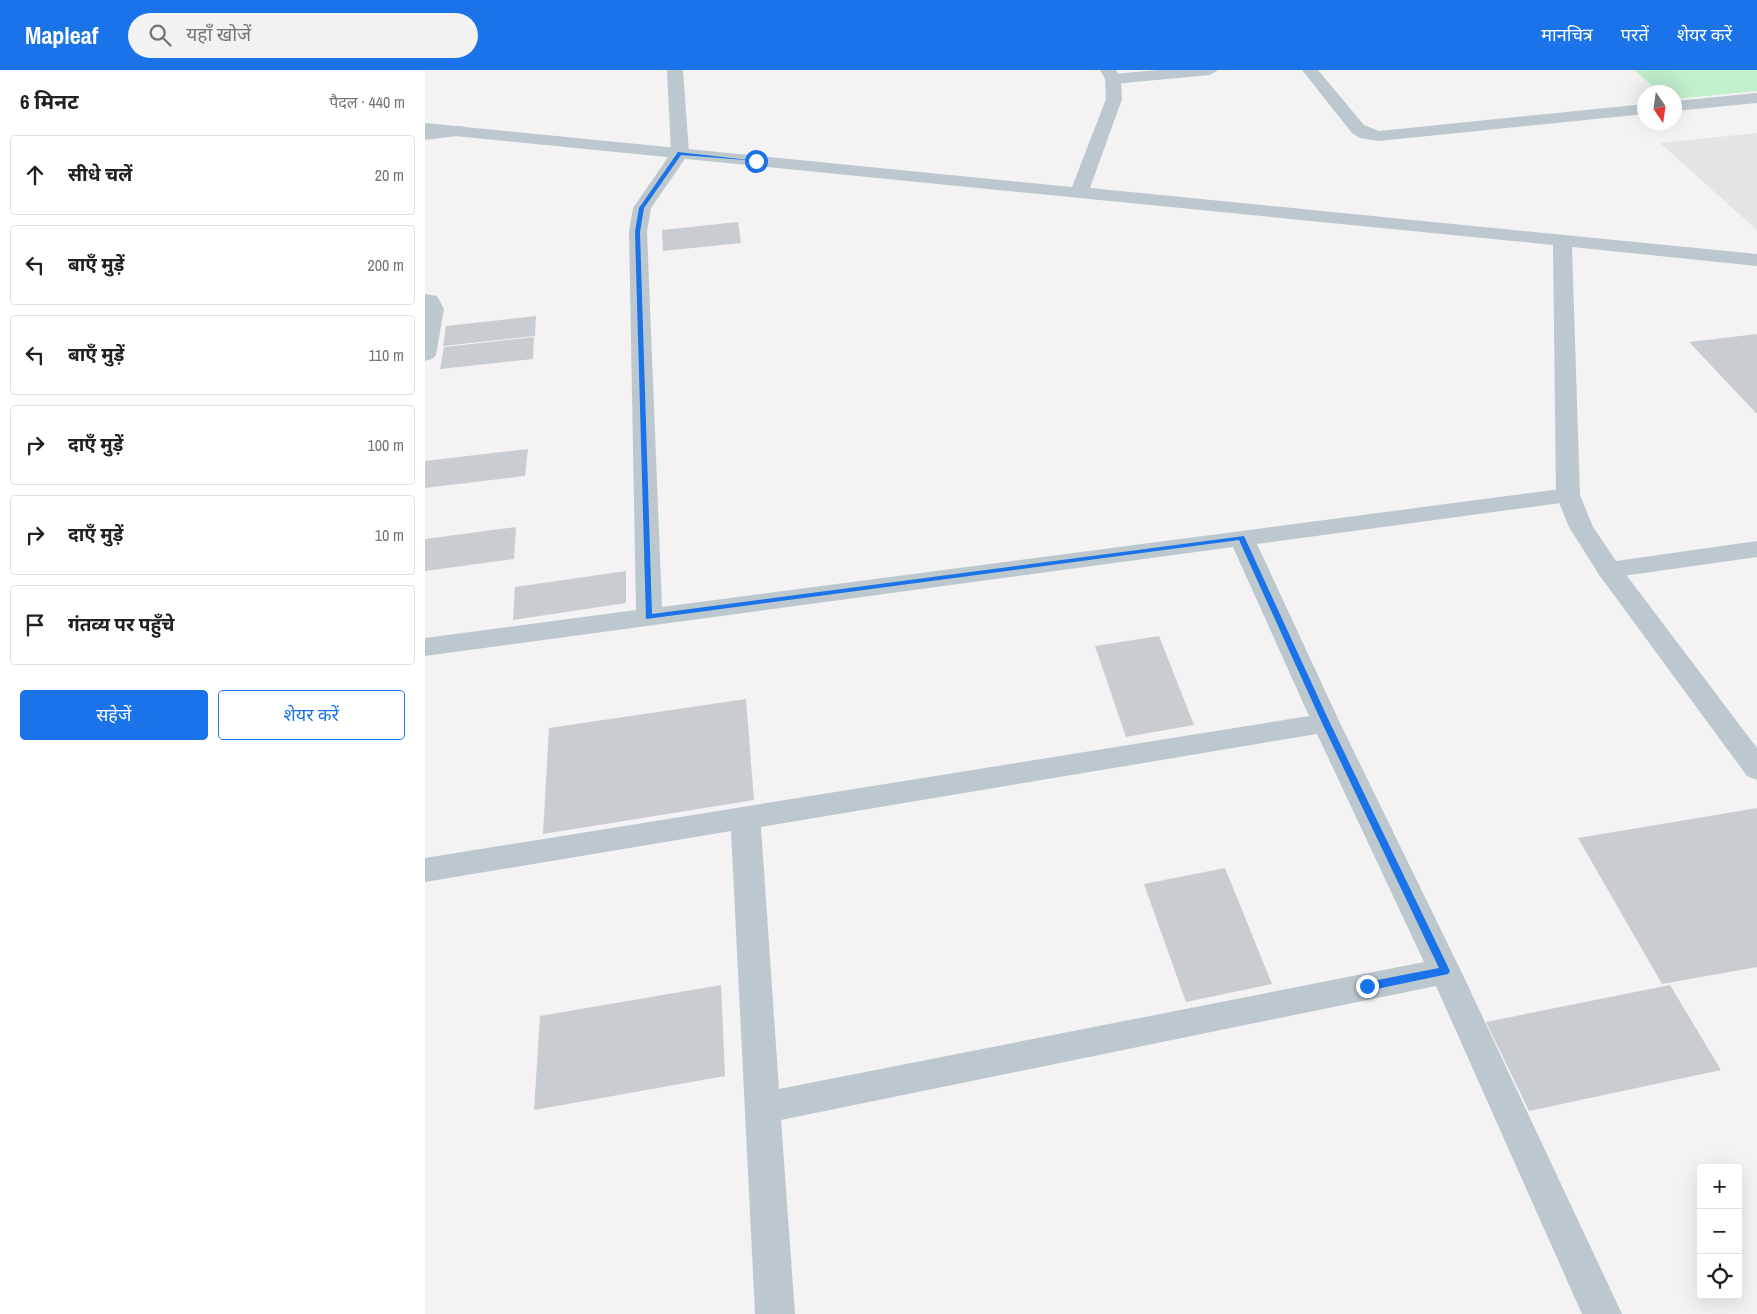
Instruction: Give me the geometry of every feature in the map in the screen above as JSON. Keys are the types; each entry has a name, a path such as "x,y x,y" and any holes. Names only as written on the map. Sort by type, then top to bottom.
{"street":[{"path":"649,618 637,232 642,208 680,153 675,70"},
{"path":"1079,193 1114,99 1110,75 1209,70"},
{"path":"1310,70 1358,128 1366,134 1379,136 1637,110"},
{"path":"1682,105 1757,98"},
{"path":"425,128 1757,260"},
{"path":"425,135 459,131"},
{"path":"1562,241 1569,496 1581,527 1609,570 1757,769"},
{"path":"425,300 430,300 434,309 425,355"},
{"path":"425,647 1241,537 1569,496"},
{"path":"1241,537 1326,723 1445,971 1602,1314"},
{"path":"1609,570 1757,549"},
{"path":"425,870 1326,723"},
{"path":"745,818 775,1314"},
{"path":"762,1108 1445,971"}],"shaded area":[{"path":"1757,133 1757,230 1660,143"}],"green space":[{"path":"1634,70 1757,70 1757,91 1682,98 1682,85 1652,85"}],"building":[{"path":"738,222 741,243 663,251 662,230"},
{"path":"536,316 535,336 443,346 446,326"},
{"path":"1757,334 1757,414 1689,342"},
{"path":"534,337 533,359 440,369 444,347"},
{"path":"528,449 525,476 425,488 425,461"},
{"path":"516,527 514,559 425,571 425,539"},
{"path":"626,571 626,603 513,620 515,587"},
{"path":"1159,636 1194,725 1126,737 1095,646"},
{"path":"746,699 754,800 543,834 549,728"},
{"path":"1757,808 1757,967 1662,984 1578,838"},
{"path":"1225,868 1272,984 1186,1002 1144,884"},
{"path":"721,985 725,1076 534,1110 540,1016"},
{"path":"1670,985 1721,1070 1529,1111 1486,1022"}],"route":[{"path":"756,161 680,153 642,208 637,232 649,618 1241,537 1326,723 1445,971 1367,986"}]}
